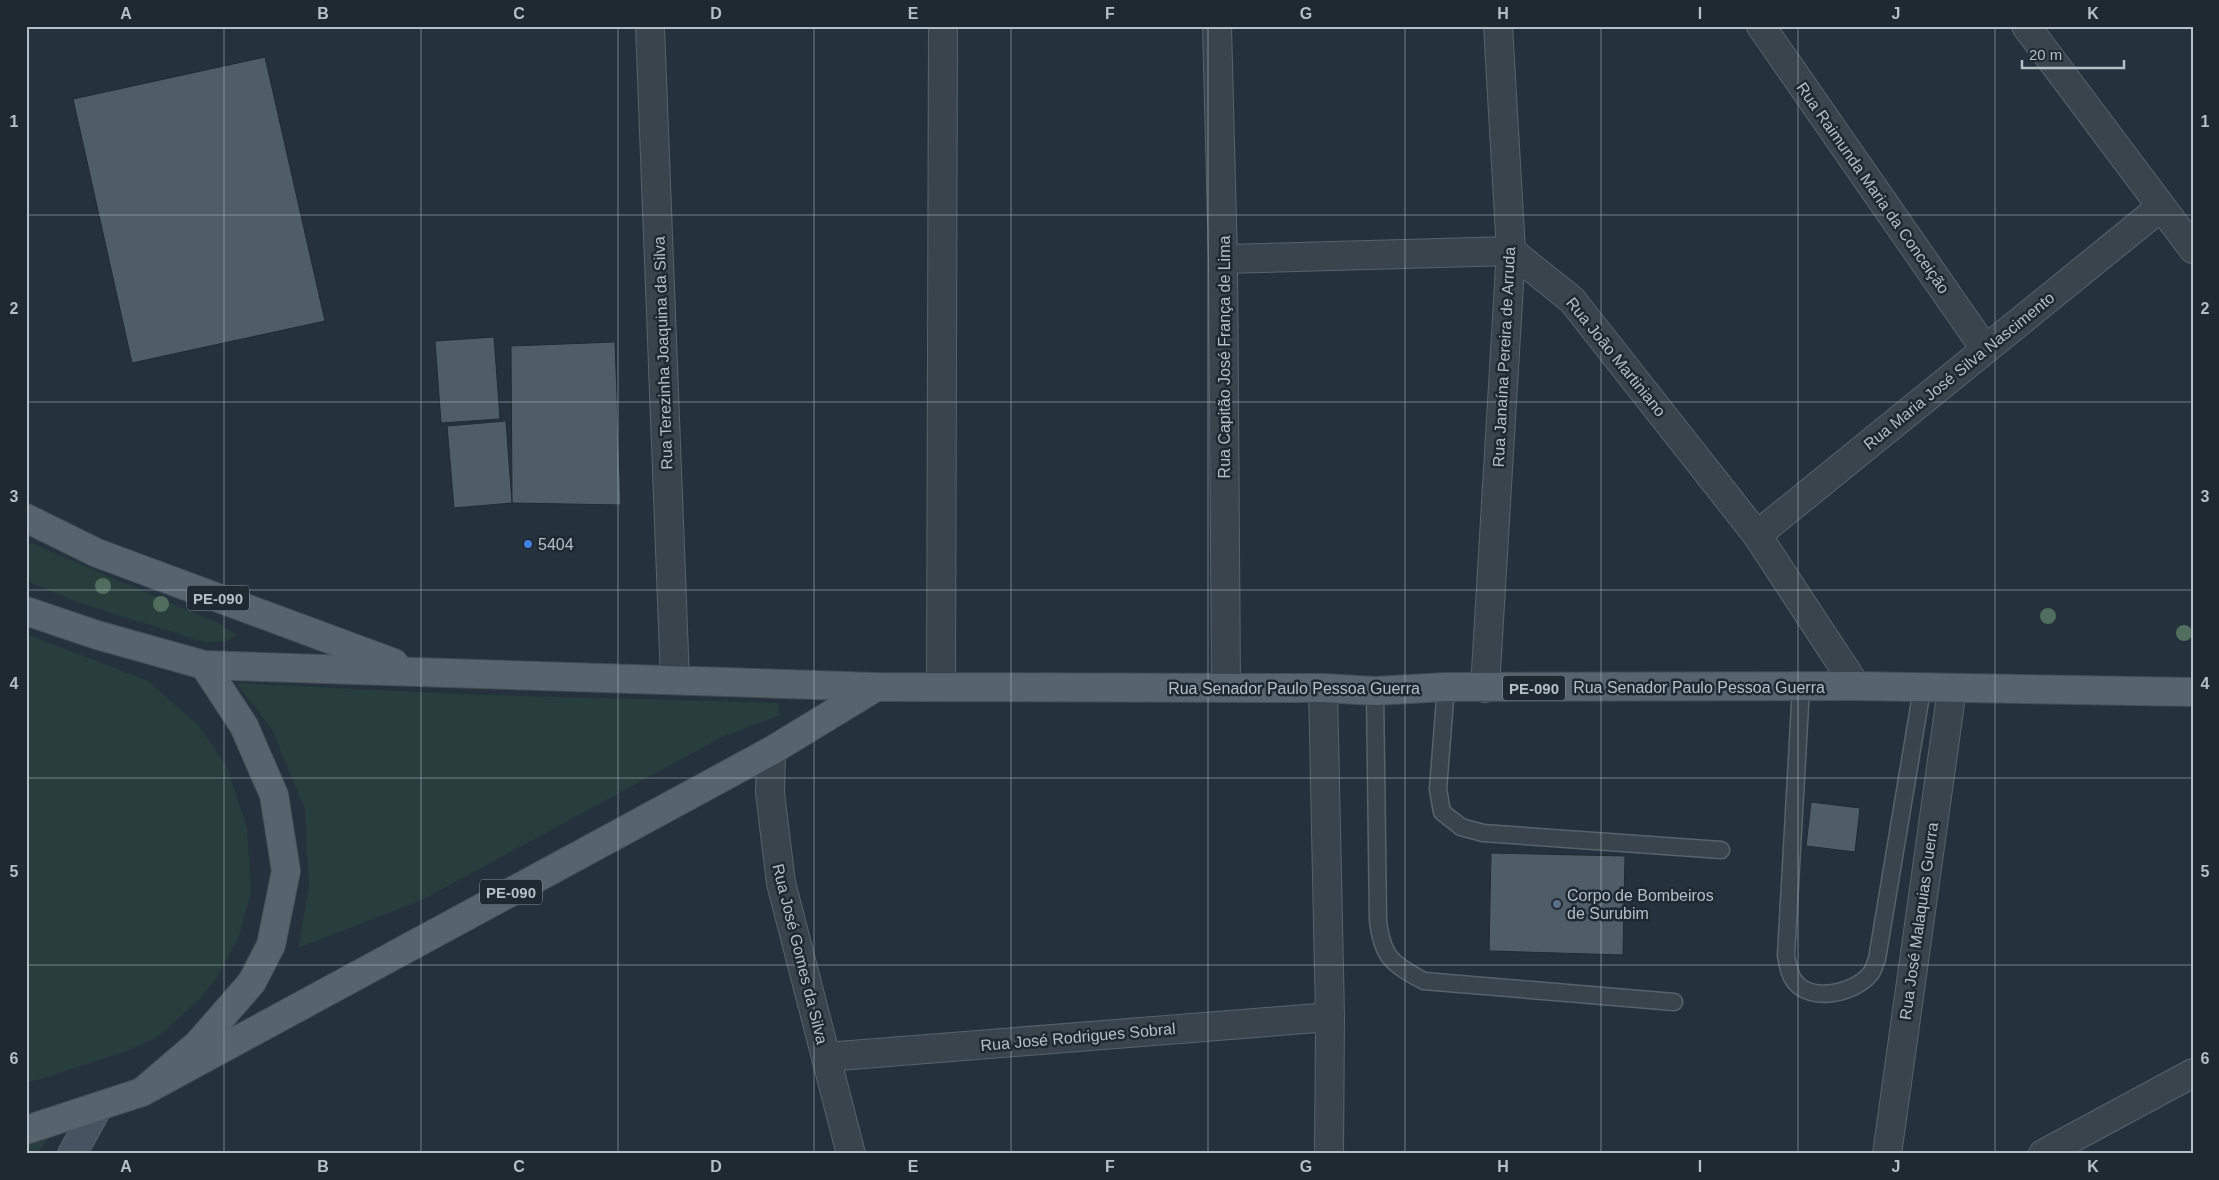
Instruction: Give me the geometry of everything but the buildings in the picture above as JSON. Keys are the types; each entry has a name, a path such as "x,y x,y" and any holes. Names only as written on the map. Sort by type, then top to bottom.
{"main road":[{"name":"PE-090","path":"26,518 97,553 414,670"},
{"name":"PE-090","path":"26,611 204,665 414,670 876,687"},
{"name":"PE-090","path":"142,1092 198,1044 252,982 271,945 286,870 274,795 244,726 204,665"},
{"name":"Rua Senador Paulo Pessoa Guerra","path":"876,687 1323,688 1374,691 1446,687 1856,686 1922,689 2193,692"},
{"name":"PE-090","path":"26,1130 142,1092 771,751 876,687"},
{"path":"72,1154 98,1107"}],"street":[{"name":"Rua Terezinha Joaquina da Silva","path":"650,26 675,680"},
{"path":"941,687 943,26"},
{"name":"Rua Capitão José França de Lima","path":"1218,26 1223,259 1226,688"},
{"name":"Rua Janaína Pereira de Arruda","path":"1484,688 1511,251 1498,26"},
{"name":"Rua Raimunda Maria da Conceição","path":"1760,26 1985,349"},
{"path":"2026,26 2193,249"},
{"name":"Rua Maria José Silva Nascimento","path":"1757,535 2161,207"},
{"path":"1223,259 1511,251"},
{"name":"Rua João Martiniano","path":"1511,251 1572,300 1757,535 1856,686"},
{"path":"1323,688 1330,1017 1329,1154"},
{"name":"Rua José Malaquias Guerra","path":"1887,1154 1952,689"},
{"name":"Rua José Gomes da Silva","path":"771,751 770,793 781,883 851,1154"},
{"name":"Rua José Rodrigues Sobral","path":"826,1057 1330,1017"},
{"path":"2043,1154 2193,1073"}],"lane":[{"path":"1446,687 1438,789 1442,812 1461,828 1483,833 1721,850"},
{"path":"1801,687 1786,956 1789,971 1795,982 1805,990 1833,993 1847,990 1860,982 1871,973 1877,959 1922,689"},
{"path":"1374,691 1378,920 1380,943 1397,966 1424,981 1674,1002"}],"green space":[{"path":"26,541 218,623 237,635 228,641 204,642 77,602 26,581"},
{"path":"26,634 148,681 199,726 227,767 247,828 251,892 239,936 217,977 200,999 157,1037 127,1051 41,1079 26,1082"},
{"path":"236,683 458,694 778,703 780,715 722,737 422,900 298,948 309,888 305,810 272,729"},
{"path":"48,1139 37,1154 26,1154 26,1144"}],"place":[{"name":"5404","path":"528,544"},
{"name":"Corpo de Bombeiros de Surubim","path":"1557,904"}]}
